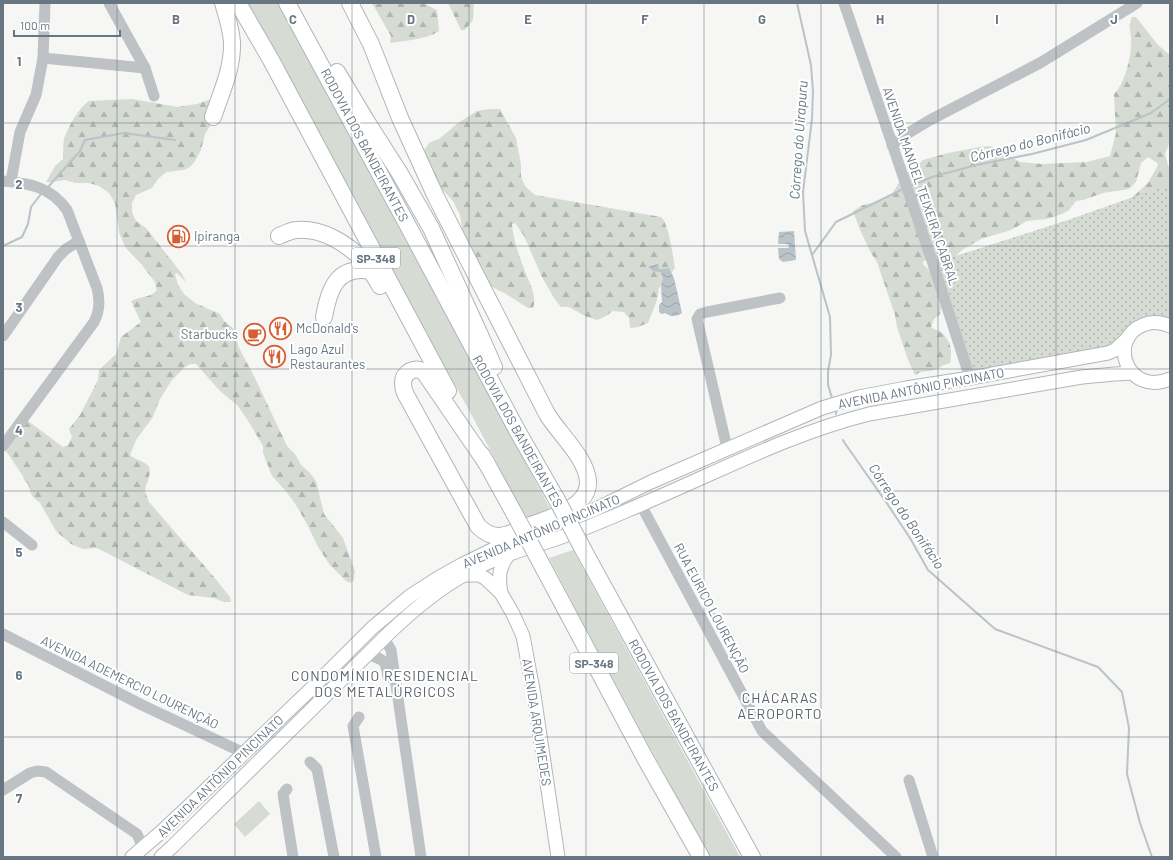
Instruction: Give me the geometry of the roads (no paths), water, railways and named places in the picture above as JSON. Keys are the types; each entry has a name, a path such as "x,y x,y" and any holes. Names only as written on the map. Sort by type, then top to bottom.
{"highway":[{"path":"213,117 228,72 231,58 232,43 230,28 222,3"},
{"name":"SP-348","path":"238,3 271,60 368,244 544,567 645,758 701,857"},
{"name":"RODOVIA DOS BANDEIRANTES","path":"288,3 518,432 557,500 584,552 752,857"},
{"path":"292,3 399,172 431,228 480,335 506,396 518,432"},
{"path":"350,3 371,44 400,118 436,197 547,414 582,463 588,481 587,489 579,502 561,513 504,535 488,534 478,526 406,395 403,383 408,372 416,369 420,369 424,372 487,464"},
{"path":"279,236 296,230 308,230 322,233 338,240 352,250 364,261 404,324 424,345"},
{"path":"324,317 329,294 335,283 343,274 362,269 371,271"}],"main road":[{"name":"AVENIDA ANTÔNIO PINCINATO","path":"132,857 144,852 160,833 314,687 372,628 410,596 463,564 506,543 594,510 651,482 822,408 859,397 1108,353 1121,345 1133,331 1144,324 1157,322 1168,325"},
{"path":"1128,338 1124,356 1127,366 1133,374"},
{"name":"AVENIDA ANTÔNIO PINCINATO","path":"160,857 172,847 367,654 420,605 444,587 464,575 509,554 555,539 641,505 746,457 822,427 845,420 870,414 1082,378 1114,374 1133,374 1139,379 1155,383 1170,391"},
{"path":"970,378 975,388 987,394"},
{"path":"1155,383 1170,379"},
{"path":"766,449 776,440 809,426 812,423 812,420 808,414"},
{"path":"728,448 733,454 746,457"},
{"name":"AVENIDA ARQUIMEDES","path":"501,593 499,582 500,569 503,561 509,554"},
{"name":"AVENIDA ARQUIMEDES","path":"464,575 479,575 485,578 501,593 523,636 534,695 558,857"},
{"path":"358,641 373,637 384,638"},
{"path":"191,828 186,820 186,815 192,803"}],"street":[{"path":"3,446 96,317 99,308 99,294 66,210 56,198 46,190 35,186 7,181 20,132 36,95 43,58 45,3"},
{"path":"109,3 145,68 154,96"},
{"name":"AVENIDA MANOEL TEIXEIRA CABRAL","path":"844,3 932,261 970,378"},
{"path":"892,146 910,132 930,120 1040,63 1137,3"},
{"path":"43,58 145,68"},
{"path":"3,336 58,257 66,249 79,241"},
{"path":"728,448 697,319 700,314 707,312 780,298"},
{"name":"RUA EURICO LOURENÇÃO","path":"641,505 762,731 896,857"},
{"path":"3,522 32,545"},
{"name":"AVENIDA ADEMERCIO LOURENÇÃO","path":"3,634 142,705 244,753"},
{"path":"384,638 391,650 421,857"},
{"path":"367,654 382,660 386,664 416,857"},
{"path":"359,717 353,726 376,857"},
{"path":"310,762 317,769 334,857"},
{"path":"3,790 30,773 37,771 46,772 138,834 144,852"},
{"path":"909,780 933,857"},
{"path":"287,789 283,794 293,857"}],"water":[{"path":"794,231 796,260 783,262 779,259 778,248 789,248 788,244 778,244 779,232"},
{"path":"658,264 659,269 669,268 674,278 682,313 678,315 671,316 659,312 659,305 662,302 661,286 663,279 661,272 653,271 648,267"}],"waterway":[{"name":"Córrego do Uirapuru","path":"797,3 811,65 813,91 812,119 803,192 805,231 830,317 831,355 828,371 828,385 832,398"},
{"name":"Córrego do Bonifácio","path":"913,185 932,177 976,165 1032,154 1086,140 1151,113 1170,99"},
{"path":"49,186 80,151 85,140 124,133 175,140"},
{"path":"812,255 836,222 901,190"},
{"path":"3,246 22,237 28,224 31,207 41,194"},
{"name":"Córrego do Bonifácio","path":"843,440 910,538 928,570 995,629 1098,667 1122,692 1129,728 1127,774 1140,823 1152,857"}],"place":[{"name":"Ipiranga","path":"178,236"},
{"name":"McDonald's","path":"280,328"},
{"name":"Starbucks","path":"254,334"},
{"name":"Lago Azul Restaurantes","path":"275,356"}],"district":[{"name":"CONDOMÍNIO RESIDENCIAL DOS METALÚRGICOS","path":"385,684"},
{"name":"CHÁCARAS AEROPORTO","path":"780,706"}]}
